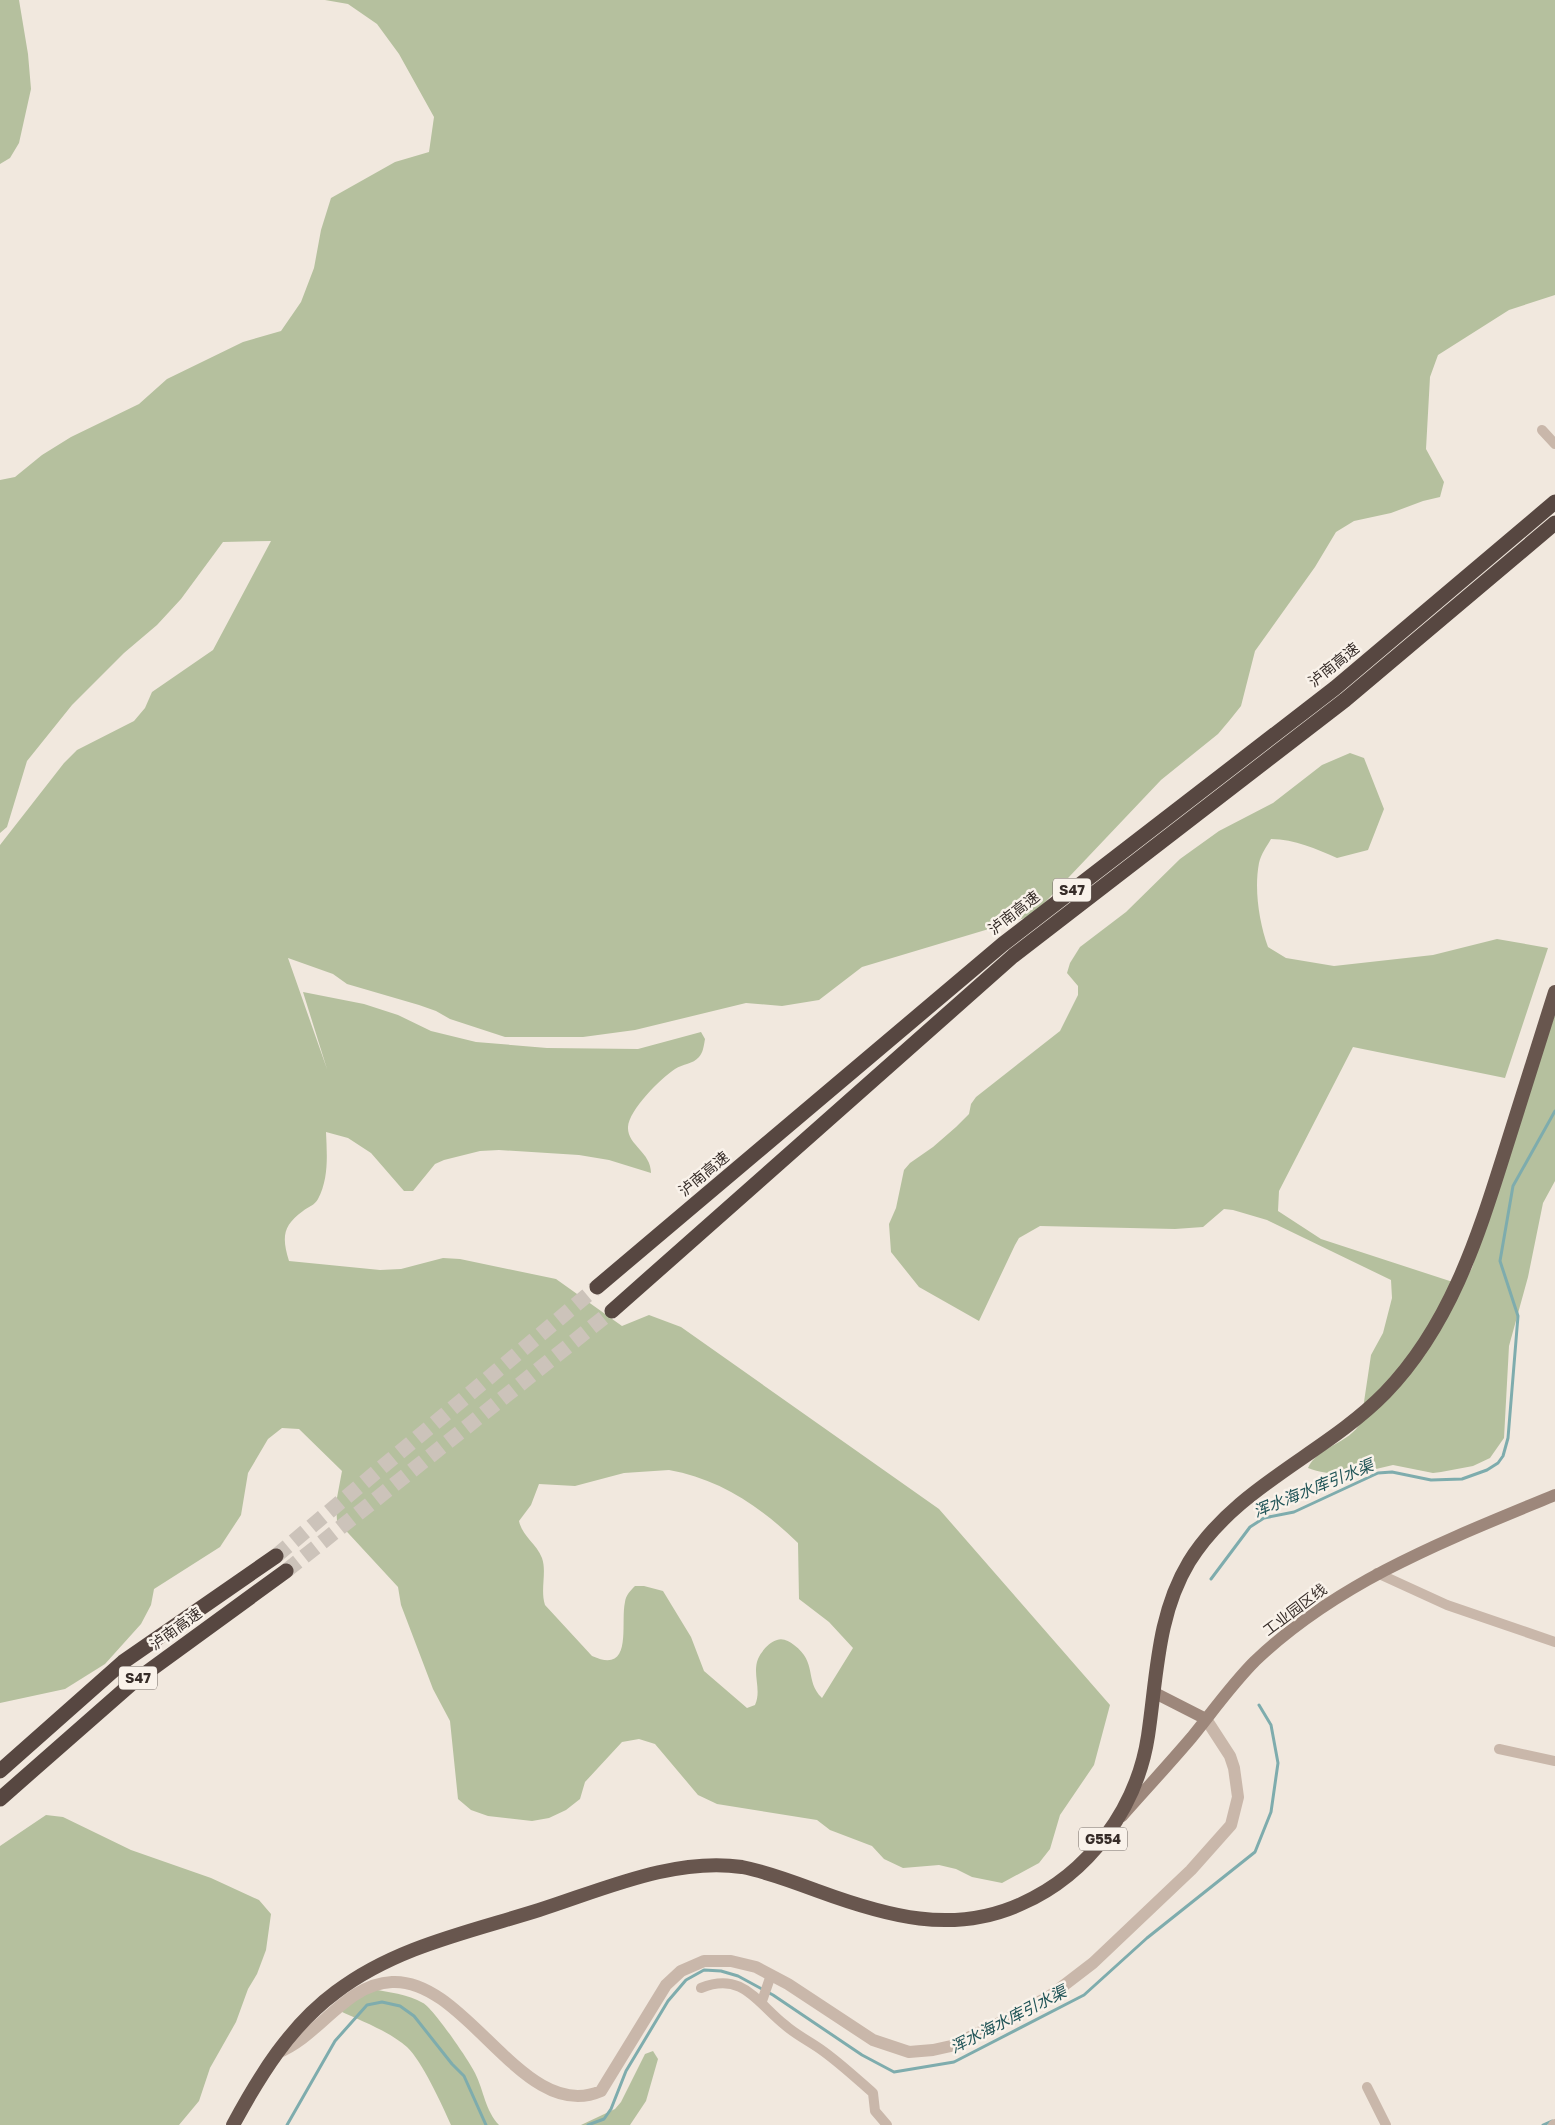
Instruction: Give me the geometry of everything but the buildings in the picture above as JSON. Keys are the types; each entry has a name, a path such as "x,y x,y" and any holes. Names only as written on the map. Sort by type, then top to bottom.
{"highway":[{"name":"泸南高速","path":"597,1287 1002,944 1335,688 1555,502"},
{"name":"S47","path":"612,1311 1012,956 1345,700 1555,524"},
{"name":"G554","path":"233,2125 277,2053 302,2021 320,2004 350,1981 386,1962 450,1937 644,1877 705,1866 742,1867 782,1878 885,1914 920,1920 956,1921 996,1914 1036,1897 1071,1873 1112,1828 1124,1809 1140,1773 1148,1740 1159,1645 1168,1608 1182,1574 1200,1547 1242,1503 1350,1424 1383,1394 1414,1358 1443,1313 1479,1233 1555,992"},
{"name":"泸南高速","path":"0,1771 123,1662 276,1556"},
{"name":"泸南高速","path":"0,1798 131,1684 286,1571"}],"main road":[{"name":"工业园区线","path":"1112,1828 1244,1673 1274,1644 1334,1600 1378,1573 1432,1546 1555,1494"},
{"path":"1153,1692 1206,1719"}],"street":[{"path":"1542,430 1555,444"},
{"path":"1378,1573 1446,1605 1555,1642"},
{"path":"586,2106 605,2086 656,2000 676,1974 692,1965 718,1960 743,1963 861,2033 888,2046 909,2052 951,2046 1042,2001 1092,1963 1208,1853 1231,1825 1238,1797 1234,1768 1230,1756 1206,1719"},
{"path":"1499,1749 1555,1761"},
{"path":"763,1999 769,1980"},
{"path":"277,2053 301,2041 359,1993 374,1986 393,1982 410,1985 430,1996 479,2050"},
{"path":"701,1988 714,1983 725,1982 740,1987 763,1999 784,2025 824,2051 873,2094 876,2111 887,2125"},
{"path":"1367,2087 1386,2125"}],"green space":[{"path":"0,0 19,0 28,54 31,89 19,143 10,158 0,164"},
{"path":"325,0 1555,0 1555,295 1509,310 1438,355 1430,377 1426,449 1444,482 1440,497 1391,513 1354,521 1336,532 1315,567 1255,651 1241,706 1218,734 1161,780 1032,916 862,967 819,1000 782,1006 746,1003 635,1030 583,1037 505,1037 450,1019 436,1011 419,1005 347,984 333,974 288,958 327,1069 303,992 364,1004 398,1015 431,1031 476,1042 547,1048 638,1049 701,1032 705,1039 703,1049 697,1059 675,1069 662,1079 647,1095 630,1120 628,1127 631,1139 647,1159 651,1173 609,1160 579,1155 499,1150 480,1151 435,1164 413,1191 404,1191 371,1153 348,1138 326,1132 326,1166 322,1191 317,1201 296,1217 287,1227 285,1246 289,1261 380,1270 401,1269 443,1258 460,1259 556,1279 622,1326 649,1315 681,1327 939,1509 1110,1705 1094,1765 1060,1815 1050,1849 1039,1863 1002,1883 972,1877 956,1869 939,1865 903,1868 884,1859 872,1846 830,1830 817,1820 717,1804 698,1795 655,1744 639,1739 622,1742 585,1782 580,1799 566,1810 549,1818 532,1821 488,1816 471,1810 458,1799 450,1721 433,1689 401,1605 398,1587 337,1521 336,1503 342,1471 299,1429 282,1428 268,1439 248,1473 241,1515 220,1547 154,1589 151,1605 141,1624 105,1664 65,1689 0,1703 0,845 64,763 77,750 134,721 145,708 152,692 213,650 271,541 223,542 181,599 157,625 124,653 72,705 27,761 7,827 0,833 0,480 15,477 42,455 71,437 139,404 167,379 243,342 281,331 301,302 314,268 321,230 331,198 395,162 429,152 434,117 399,54 377,24 348,4","holes":["669,1470 688,1474 739,1496 754,1506 798,1543 799,1599 829,1622 853,1648 822,1698 813,1685 806,1658 790,1642 779,1639 768,1645 758,1659 756,1665 757,1699 755,1705 747,1708 704,1671 691,1637 663,1591 644,1586 635,1586 630,1591 625,1602 620,1653 614,1659 605,1660 592,1656 545,1605 542,1558 523,1531 519,1521 531,1505 539,1484 575,1486 624,1473"]},
{"path":"1350,753 1364,758 1384,809 1368,850 1337,858 1297,843 1271,839 1260,860 1257,884 1260,916 1268,947 1286,958 1334,966 1433,955 1497,939 1548,948 1505,1078 1353,1047 1279,1191 1278,1211 1321,1239 1462,1285 1472,1268 1555,1014 1555,1181 1543,1203 1528,1277 1509,1346 1504,1438 1490,1458 1473,1466 1433,1473 1393,1465 1342,1477 1308,1468 1319,1455 1349,1435 1361,1422 1371,1355 1383,1333 1392,1298 1391,1280 1267,1220 1224,1209 1203,1227 1175,1229 1040,1226 1019,1238 979,1321 919,1287 891,1252 889,1224 896,1208 904,1170 910,1163 933,1147 969,1114 971,1104 976,1097 1060,1031 1078,995 1078,986 1067,973 1070,963 1080,947 1126,912 1180,859 1219,831 1273,803 1322,765"},
{"path":"46,1815 63,1817 131,1850 211,1878 259,1900 271,1914 266,1950 257,1974 248,1989 236,2022 210,2068 199,2101 179,2125 0,2125 0,1846"},
{"path":"371,1989 411,1997 423,2003 435,2014 472,2067 491,2113 499,2125 451,2125 419,2062 407,2047 382,2031 338,2010"},
{"path":"653,2051 658,2059 646,2101 630,2125 581,2125 615,2109 621,2102 645,2054"}],"waterway":[{"name":"浑水海水库引水渠","path":"1211,1579 1250,1527 1264,1518 1294,1512 1378,1473 1392,1472 1431,1480 1462,1479 1487,1470 1498,1463 1503,1456 1508,1438 1518,1316 1500,1261 1513,1186 1555,1111"},
{"name":"浑水海水库引水渠","path":"588,2125 604,2119 611,2109 626,2071 668,2001 686,1980 704,1970 721,1971 738,1976 773,1995 862,2055 894,2072 954,2062 1084,1995 1147,1938 1255,1852 1271,1812 1278,1763 1271,1725 1259,1705"},
{"name":"浑水海水库引水渠","path":"287,2125 335,2041 367,2005 382,2002 400,2006 414,2016 452,2064 464,2076 486,2125"},
{"path":"1543,2125 1552,2121"}],"tunnel":[{"path":"276,1556 597,1287"},
{"path":"286,1571 612,1311"}]}
